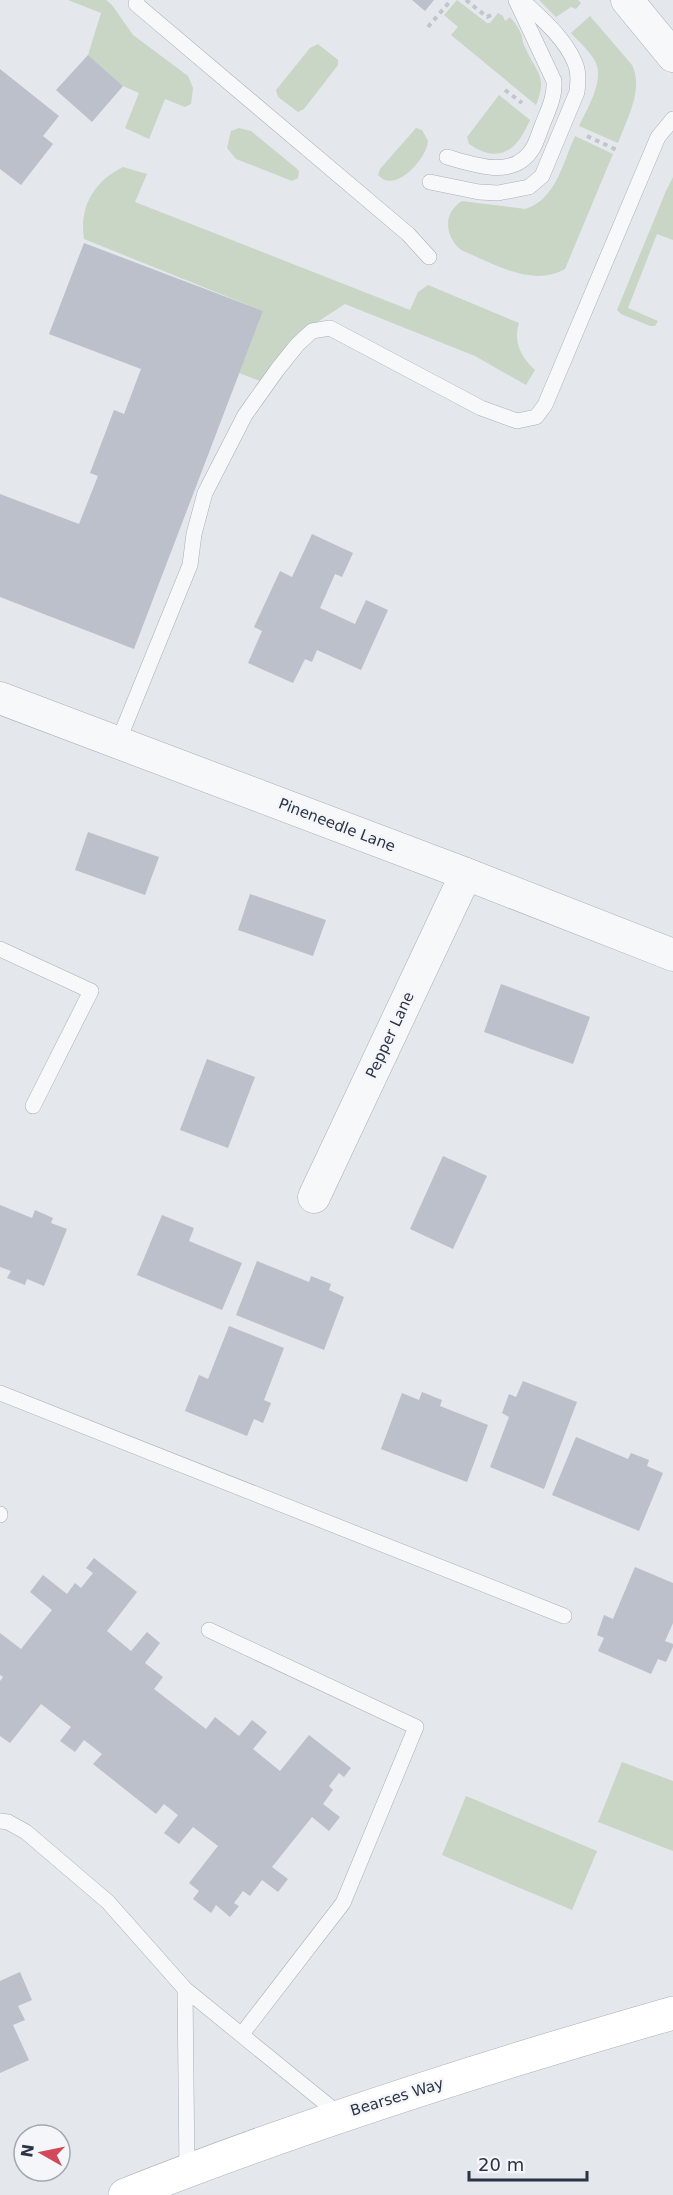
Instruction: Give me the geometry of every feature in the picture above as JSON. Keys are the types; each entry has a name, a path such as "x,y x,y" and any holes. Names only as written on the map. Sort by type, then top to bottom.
{"main road":[{"name":"Bearses Way","path":"125,2195 187,2170 340,2115 560,2045 673,2013"}],"street":[{"path":"627,0 673,56"},
{"name":"Pineneedle Lane","path":"0,698 466,874 673,955"},
{"name":"Pepper Lane","path":"314,1197 466,874"}],"lane":[{"path":"137,0 136,4 408,234 429,256"},
{"path":"447,157 482,167 498,168 514,165 533,148 555,94 554,81 516,0"},
{"path":"430,182 479,192 498,193 529,187 542,177 577,92 578,77 576,64 570,53 550,27 522,0"},
{"path":"118,742 190,565 194,534 205,492 245,416 297,345 312,331 330,328 481,408 517,421 536,417 545,405 658,137 673,119"},
{"path":"0,949 91,991 33,1106"},
{"path":"0,1393 564,1616"},
{"path":"208,1630 416,1727 343,1903 242,2034"},
{"path":"0,1821 8,1822 26,1832 108,1902 185,1989 340,2115"},
{"path":"185,1989 187,2170"}],"path":[{"path":"428,27 451,0"},
{"path":"466,0 487,17 495,10"}],"green space":[{"path":"68,0 106,0 112,5 133,35 188,76 193,88 191,104 185,107 165,99 149,139 125,128 139,93 123,86 88,55 101,13"},
{"path":"457,0 487,23 490,23 498,13 505,21 510,17 515,23 541,80 536,105 451,35 458,27 444,15"},
{"path":"539,0 578,0 581,3 576,9 571,7 556,17"},
{"path":"590,16 632,65 635,74 633,104 618,143 579,126 594,95 598,70 591,55 571,33"},
{"path":"318,44 338,60 338,65 304,109 298,112 278,97 276,90 310,48"},
{"path":"499,95 530,120 525,131 513,146 498,154 480,150 469,144 467,137"},
{"path":"239,128 251,131 296,168 299,171 298,178 292,181 236,159 227,148 231,131"},
{"path":"416,128 422,130 428,141 422,156 416,165 401,178 393,181 385,180 378,175 380,169"},
{"path":"575,136 613,154 565,269 539,276 512,272 461,250 455,244 448,224 451,212 456,206 462,201 525,209 536,204 551,189 557,179"},
{"path":"123,167 147,174 135,202 410,310 418,292 428,285 519,323 517,337 520,349 535,370 526,385 475,356 345,304 302,332 263,382 239,373 263,311 84,239 84,216 91,196 104,180"},
{"path":"673,177 673,240 657,234 628,308 658,321 655,326 650,326 621,314 617,310"},
{"path":"622,1762 673,1781 673,1851 598,1822"},
{"path":"466,1796 597,1851 572,1910 442,1855"}],"building":[{"path":"412,0 434,0 425,11"},
{"path":"88,55 123,86 92,122 56,90"},
{"path":"0,69 59,116 43,136 53,144 21,185 0,169"},
{"path":"84,243 263,311 134,649 0,597 0,494 79,524 98,476 90,473 114,410 124,414 141,369 49,334"},
{"path":"312,534 353,553 342,577 335,574 320,608 355,624 366,600 388,610 361,670 317,650 312,662 305,659 293,683 248,663 262,631 254,627 280,571 292,577"},
{"path":"88,832 159,857 145,895 75,870"},
{"path":"250,894 326,920 313,956 238,930"},
{"path":"501,984 590,1017 573,1064 484,1032"},
{"path":"207,1059 255,1077 228,1148 180,1130"},
{"path":"443,1156 487,1176 453,1249 410,1229"},
{"path":"0,1205 32,1218 35,1210 53,1218 51,1223 67,1229 44,1286 27,1279 25,1285 7,1278 11,1271 0,1267"},
{"path":"162,1215 194,1228 189,1241 242,1263 222,1310 137,1275"},
{"path":"257,1261 309,1282 311,1276 331,1284 329,1290 344,1297 324,1350 236,1315"},
{"path":"229,1326 284,1348 264,1400 271,1403 263,1423 254,1419 247,1436 185,1411 199,1375 208,1379"},
{"path":"523,1381 577,1402 544,1489 490,1467 509,1417 502,1413 509,1394 516,1397"},
{"path":"422,1392 442,1400 440,1406 488,1425 467,1482 381,1449 402,1393 419,1400"},
{"path":"576,1437 628,1459 631,1453 649,1460 647,1466 663,1473 639,1531 552,1495"},
{"path":"94,1558 137,1592 107,1631 131,1651 147,1632 160,1643 145,1663 163,1677 154,1689 206,1729 215,1717 239,1736 252,1720 267,1732 253,1749 280,1771 309,1735 351,1768 344,1777 339,1773 329,1786 333,1790 323,1804 340,1817 329,1831 312,1817 272,1867 288,1879 278,1892 262,1880 250,1896 243,1891 234,1903 239,1906 230,1917 216,1905 211,1913 193,1899 199,1891 189,1883 218,1846 193,1827 179,1844 164,1833 178,1815 164,1804 156,1814 93,1764 102,1754 84,1740 75,1752 60,1741 71,1727 41,1704 10,1743 0,1736 0,1681 3,1677 0,1675 0,1633 21,1649 52,1610 30,1592 43,1575 67,1594 75,1583 81,1588 93,1573 86,1568"},
{"path":"635,1567 673,1583 673,1623 665,1641 673,1644 673,1647 666,1662 658,1659 651,1674 598,1651 604,1638 597,1635 604,1615 613,1619"},
{"path":"20,1972 32,2000 18,2006 25,2020 13,2025 29,2060 0,2073 0,1981"}]}
